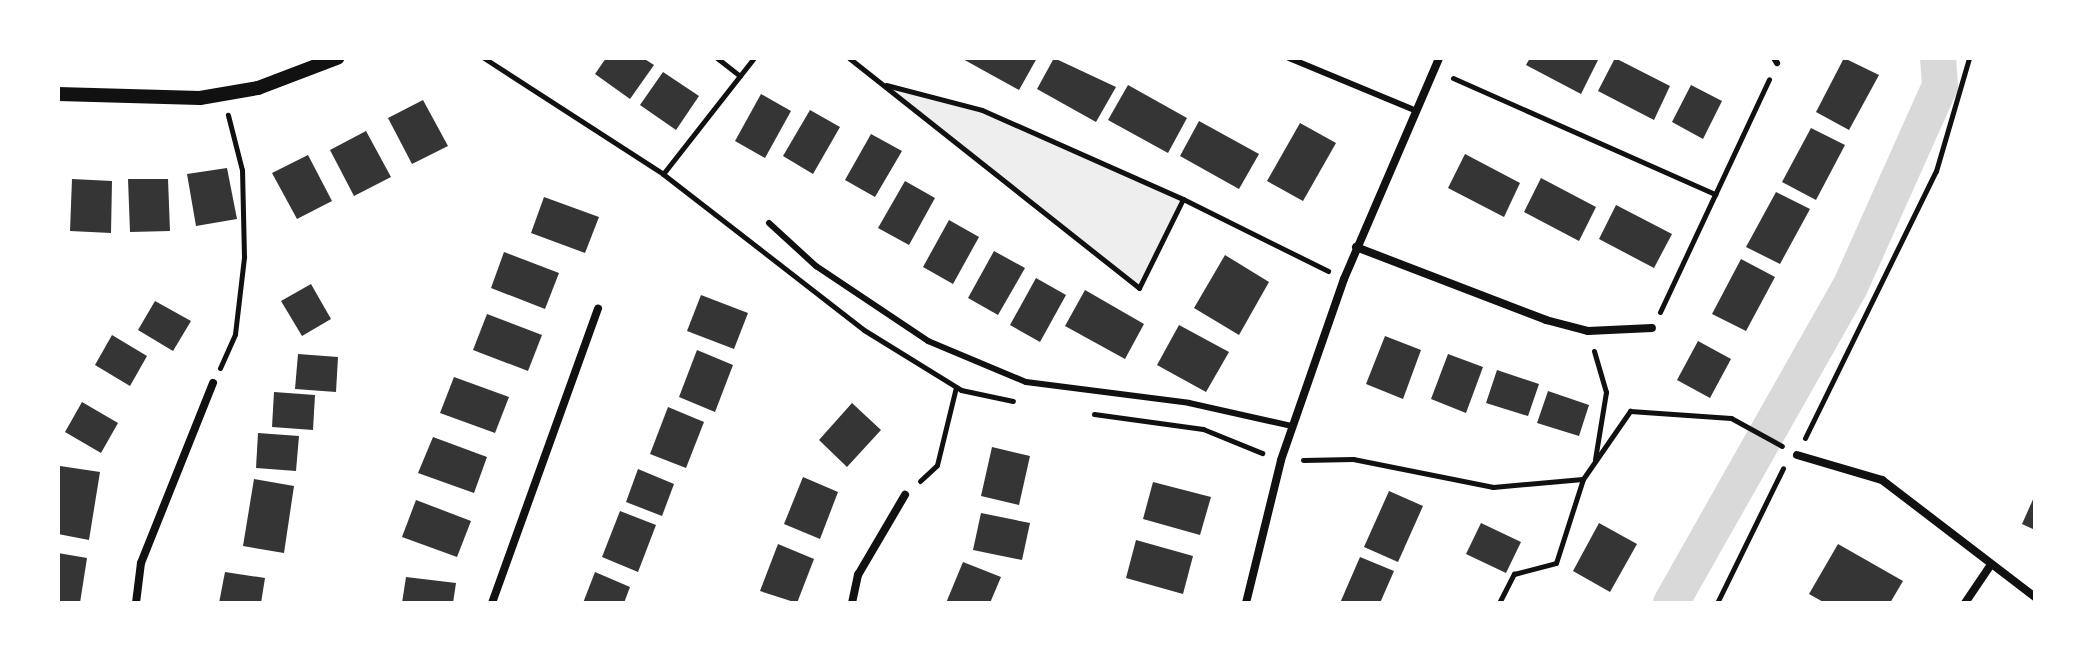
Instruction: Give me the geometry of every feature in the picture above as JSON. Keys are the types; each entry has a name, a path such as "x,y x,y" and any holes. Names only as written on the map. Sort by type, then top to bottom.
{"street":[{"path":"58,94 146,101 223,94 337,58"},
{"path":"1246,603 1281,460 1344,279 1412,109 1439,58"},
{"path":"1356,247 1447,287 1588,331 1652,328"},
{"path":"492,603 598,308"},
{"path":"136,603 141,563 213,383"},
{"path":"1797,455 1882,480 1990,566 2035,597"},
{"path":"852,603 858,575 905,495"},
{"path":"1965,603 1990,566"}],"lane":[{"path":"1289,58 1412,109"},
{"path":"769,223 816,266 928,341 1026,382 1189,403 1292,426"}],"path":[{"path":"484,58 663,174 757,246"},
{"path":"717,58 740,76"},
{"path":"663,174 754,58"},
{"path":"849,58 1139,288 1183,199"},
{"path":"1717,603 1779,472 1797,455 1936,171 1969,58"},
{"path":"1652,328 1775,60"},
{"path":"1432,69 1715,194"},
{"path":"881,83 982,110 1183,199 1344,279"},
{"path":"213,383 235,334 244,257 242,170 223,94"},
{"path":"1588,331 1606,392 1594,462"},
{"path":"905,495 937,465 956,387"},
{"path":"1499,603 1514,574 1556,563 1583,479 1630,411 1731,418 1797,455"},
{"path":"1281,460 1353,459 1493,487 1583,479"}],"shaded area":[{"path":"881,83 982,110 1183,199 1139,288"}],"building":[{"path":"606,58 643,58 654,65 630,99 595,74"},
{"path":"961,58 1037,58 1019,90"},
{"path":"1054,58 1116,87 1096,122 1037,89"},
{"path":"1530,58 1598,60 1581,94 1526,65"},
{"path":"1615,58 1670,86 1654,120 1598,91"},
{"path":"1844,58 1879,75 1849,130 1816,112"},
{"path":"663,72 699,96 676,130 640,105"},
{"path":"1128,85 1187,118 1168,153 1108,120"},
{"path":"1691,85 1722,101 1703,139 1672,122"},
{"path":"761,94 791,111 765,158 735,141"},
{"path":"423,100 448,146 412,164 388,118"},
{"path":"810,110 840,127 813,174 783,156"},
{"path":"1199,121 1259,154 1239,189 1180,156"},
{"path":"1300,123 1336,143 1303,201 1267,181"},
{"path":"1811,128 1845,145 1816,200 1782,182"},
{"path":"366,131 391,177 354,196 330,150"},
{"path":"871,134 902,151 875,197 845,180"},
{"path":"1465,154 1520,183 1504,217 1448,188"},
{"path":"308,155 332,201 297,219 272,173"},
{"path":"227,168 237,219 196,226 187,174"},
{"path":"1541,178 1596,207 1579,241 1524,212"},
{"path":"72,179 112,181 111,233 70,231"},
{"path":"128,179 168,179 170,231 130,232"},
{"path":"905,181 935,198 909,245 878,228"},
{"path":"1776,192 1810,209 1780,264 1746,247"},
{"path":"544,197 599,217 585,253 531,233"},
{"path":"1616,205 1672,234 1654,268 1599,239"},
{"path":"949,220 979,237 953,284 923,267"},
{"path":"994,251 1025,268 998,315 968,298"},
{"path":"504,252 559,273 545,309 491,288"},
{"path":"1225,255 1269,282 1239,335 1194,308"},
{"path":"1741,259 1775,277 1746,331 1712,314"},
{"path":"1036,278 1066,295 1040,342 1010,325"},
{"path":"311,284 331,319 302,336 281,301"},
{"path":"1085,290 1144,324 1125,359 1065,326"},
{"path":"701,295 748,313 734,349 687,331"},
{"path":"155,301 191,321 173,351 138,330"},
{"path":"487,314 542,335 528,371 473,350"},
{"path":"1179,325 1229,352 1206,392 1157,365"},
{"path":"112,335 147,356 130,386 95,365"},
{"path":"1385,336 1421,350 1403,399 1366,384"},
{"path":"1698,341 1731,359 1710,398 1677,380"},
{"path":"697,350 733,365 715,412 679,397"},
{"path":"298,354 338,357 336,392 295,389"},
{"path":"1448,354 1483,367 1466,413 1431,399"},
{"path":"1497,370 1539,384 1528,416 1486,403"},
{"path":"454,377 509,397 495,433 440,413"},
{"path":"1548,391 1589,405 1579,436 1537,423"},
{"path":"274,392 315,395 313,430 272,427"},
{"path":"82,402 118,423 101,453 65,432"},
{"path":"852,403 881,430 847,467 819,440"},
{"path":"668,407 704,422 686,468 650,454"},
{"path":"258,433 299,436 296,471 256,468"},
{"path":"433,437 487,457 474,493 418,473"},
{"path":"992,447 1030,456 1019,505 981,496"},
{"path":"60,466 100,472 89,540 58,534"},
{"path":"638,469 674,484 662,516 626,502"},
{"path":"803,477 838,492 820,539 784,524"},
{"path":"254,479 294,486 284,553 243,546"},
{"path":"1153,482 1211,497 1200,535 1143,519"},
{"path":"1389,491 1423,506 1398,562 1364,547"},
{"path":"2035,495 2035,530 2022,524"},
{"path":"416,500 471,521 457,557 402,537"},
{"path":"620,511 656,525 638,572 602,557"},
{"path":"981,513 1030,523 1022,560 973,550"},
{"path":"1481,523 1521,542 1506,573 1466,554"},
{"path":"1599,523 1637,544 1610,592 1573,571"},
{"path":"1136,540 1193,556 1183,594 1126,578"},
{"path":"778,544 814,559 797,603 760,591"},
{"path":"1838,544 1903,581 1890,603 1825,603 1809,594"},
{"path":"58,553 87,558 80,603 58,603"},
{"path":"1360,557 1394,571 1380,603 1340,603"},
{"path":"963,562 1001,577 990,603 946,603"},
{"path":"225,572 265,578 261,603 219,603"},
{"path":"595,572 630,587 624,603 583,603"},
{"path":"406,577 456,583 453,603 402,603"}],"waterway":[{"path":"1671,603 1850,287 1940,86 1938,58"}]}
